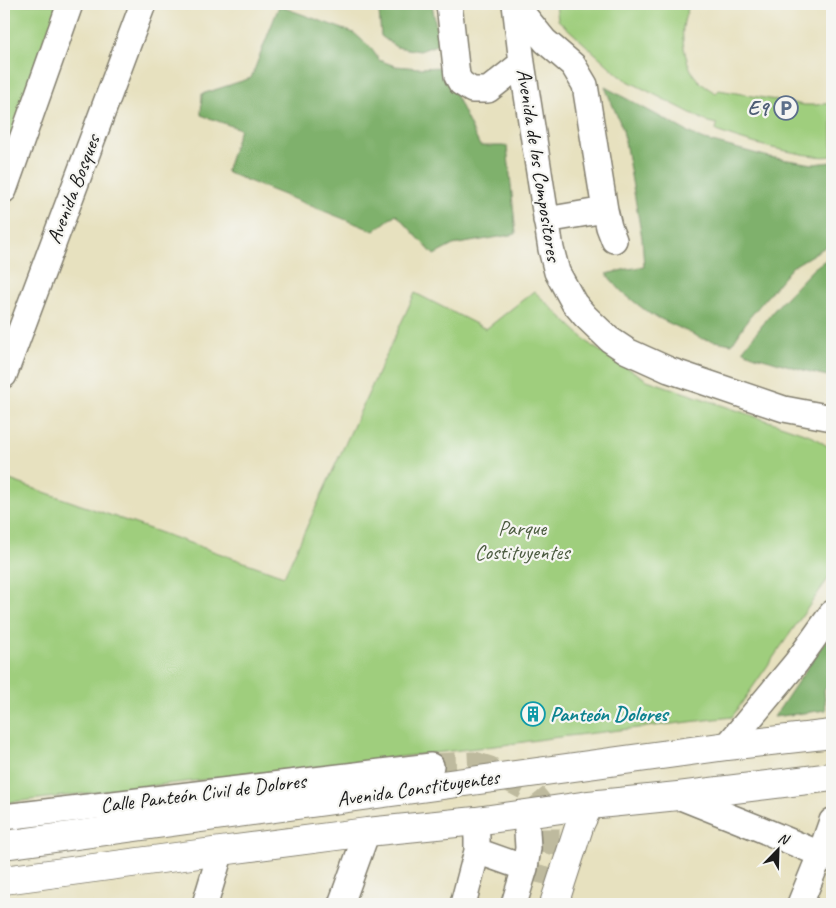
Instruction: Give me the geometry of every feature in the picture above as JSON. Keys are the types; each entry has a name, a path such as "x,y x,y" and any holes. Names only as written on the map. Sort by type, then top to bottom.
{"main road":[{"name":"Avenida Constituyentes","path":"4,845 727,746 832,734"},
{"name":"Avenida Constituyentes","path":"4,880 221,850 832,777"},
{"path":"554,904 580,824 589,805"}],"street":[{"path":"4,190 70,4"},
{"name":"Avenida Bosques","path":"4,375 143,4"},
{"path":"448,4 457,76 461,83 472,90 488,90 522,63"},
{"path":"515,4 545,41 573,65 585,85 608,227 614,240"},
{"name":"Avenida de los Compositores","path":"515,4 522,63 551,249 557,272 574,303 584,316 627,351 717,386 784,409 832,418"},
{"path":"546,220 605,210"},
{"path":"727,746 796,663 832,613"},
{"name":"Calle Panteón Civil de Dolores","path":"4,817 431,766"},
{"path":"678,796 826,857"},
{"path":"514,904 531,885 526,815"},
{"path":"462,904 477,851 476,821"},
{"path":"800,904 826,857 832,821"},
{"path":"341,904 367,832"},
{"path":"204,904 221,850"},
{"path":"477,851 531,885"}],"green space":[{"path":"4,4 80,4 4,218"},
{"path":"382,4 432,4 439,44 420,51 396,47 381,36 379,12"},
{"path":"556,4 600,4 611,6 629,4 690,4 683,24 683,40 690,69 699,81 716,93 719,90 804,105 832,103 832,156 814,156 776,149 716,131 717,124 708,122 619,75 558,20"},
{"path":"279,6 354,33 371,48 379,60 395,66 442,67 480,146 507,146 516,234 453,245 434,255 396,214 374,231 226,172 240,129 201,115 202,94 251,78"},
{"path":"605,87 701,139 769,157 813,164 832,162 832,243 792,267 749,318 732,344 703,339 650,314 623,293 606,274 644,267 642,238 623,130"},
{"path":"832,255 832,377 758,357 743,350 774,310 813,269"},
{"name":"Parque Costituyentes","path":"534,291 592,346 647,380 810,435 832,449 832,573 732,717 4,803 4,478 284,576 415,293 486,329"},
{"path":"832,631 832,682 824,690 826,710 774,717"}],"tunnel":[{"path":"431,766 474,764 490,769 529,790 538,801 547,819 547,843 538,883"}],"place":[{"name":"E9","path":"786,108"},
{"name":"Panteón Dolores","path":"533,714"}]}
